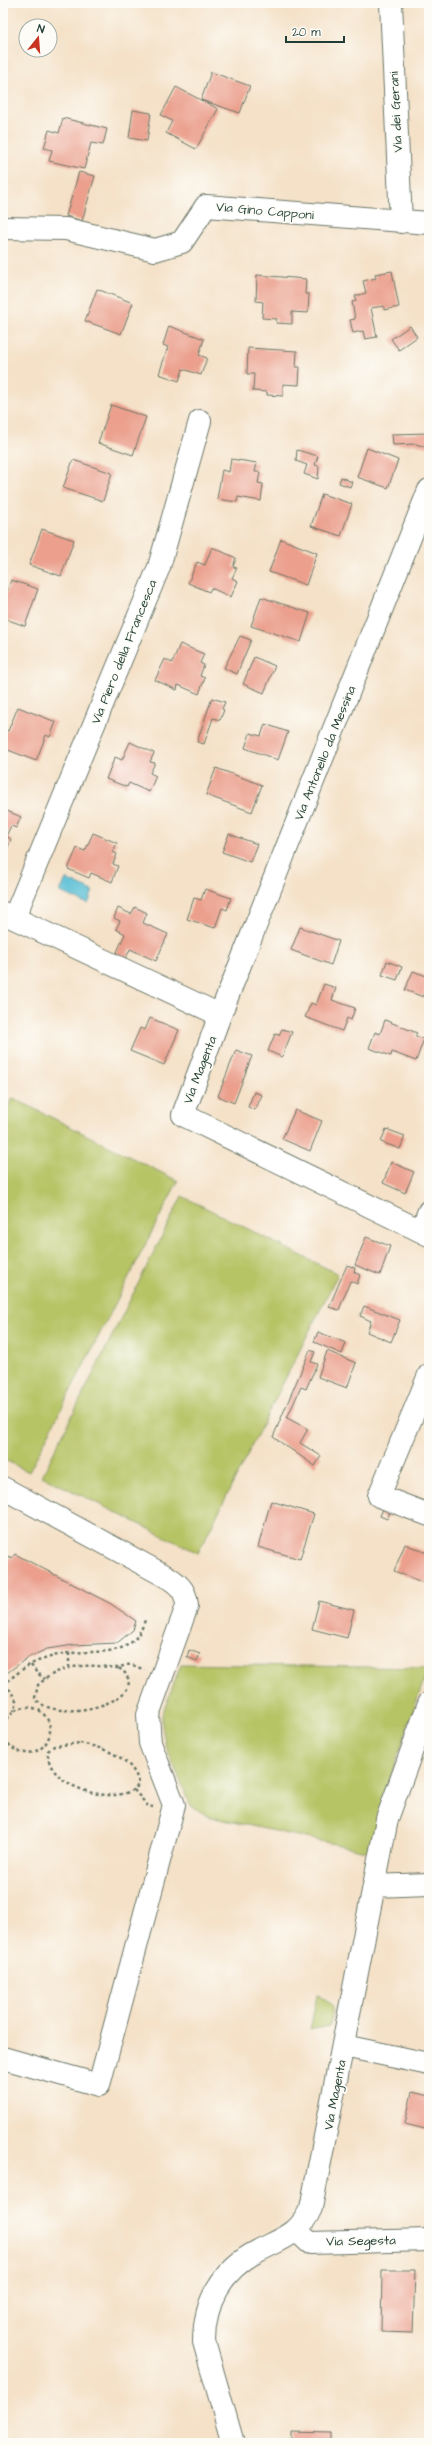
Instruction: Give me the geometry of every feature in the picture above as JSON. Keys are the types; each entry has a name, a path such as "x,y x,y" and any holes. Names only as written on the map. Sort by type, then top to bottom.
{"street":[{"name":"Via dei Gerani","path":"391,3 401,222"},
{"name":"Via Gino Capponi","path":"3,228 66,229 156,250 182,242 206,206 429,223"},
{"name":"Via Piero della Francesca","path":"8,915 31,878 158,567 200,421"},
{"name":"Via Antonello da Messina","path":"220,1015 429,490"},
{"path":"8,915 220,1015"},
{"name":"Via Magenta","path":"220,1015 183,1115 425,1233"},
{"path":"425,1233 429,1211"},
{"path":"429,1375 379,1496 429,1515"},
{"path":"3,2058 99,2085 174,1805 150,1743 148,1715 184,1619 187,1606 186,1594 178,1584 6,1491"},
{"name":"Via Magenta","path":"233,2443 204,2342 204,2325 209,2304 216,2289 237,2264 297,2231 305,2222 313,2202 387,1819 429,1703"},
{"path":"374,1886 429,1884"},
{"path":"344,2046 429,2064"},
{"name":"Via Segesta","path":"297,2231 310,2242 429,2240"}],"path":[{"path":"14,1711 29,1707 37,1709 46,1715 50,1722 50,1738 45,1746 39,1751 29,1754 13,1749 4,1736 4,1725 14,1711 17,1702 14,1695 3,1686 39,1660 69,1653 120,1649 132,1643 140,1634 145,1620"},
{"path":"69,1653 69,1667"},
{"path":"87,1664 119,1668 125,1673 129,1680 127,1689 110,1701 98,1706 75,1710 58,1710 41,1704 35,1698 36,1690 45,1679 69,1667 87,1664"},
{"path":"31,1665 37,1673 45,1679"},
{"path":"119,1668 125,1665 135,1666 161,1677"},
{"path":"37,1709 41,1704"},
{"path":"45,1746 48,1751 47,1759 50,1768 62,1779 86,1791 102,1794 125,1794 134,1790 139,1784 136,1773 128,1764 111,1752 80,1743 54,1746 48,1751"}],"green space":[{"path":"13,1098 178,1181 29,1472 3,1459 3,1117"},
{"path":"182,1196 338,1274 198,1553 42,1476"},
{"path":"181,1664 428,1668 386,1790 371,1852 210,1817 191,1806 166,1747 162,1726 162,1715"},
{"path":"317,1994 333,2006 330,2026 310,2030"}],"water":[{"path":"66,879 93,891 88,904 60,892"}],"building":[{"path":"211,72 250,86 240,113 201,100"},
{"path":"176,87 218,109 196,149 166,133 172,121 161,115"},
{"path":"133,110 151,113 147,141 129,138"},
{"path":"63,118 107,129 103,145 91,143 84,169 49,161 52,150 44,148 49,130 59,133"},
{"path":"79,172 95,176 82,221 66,216"},
{"path":"392,271 399,307 384,310 384,306 371,308 377,337 365,339 363,331 353,333 350,320 355,319 352,302 356,301 355,296 366,293 363,281 376,278 375,274"},
{"path":"257,275 306,279 305,294 309,294 308,313 292,312 292,324 276,323 277,319 262,318 263,302 256,301"},
{"path":"97,289 133,303 121,334 85,321"},
{"path":"169,326 204,339 199,355 207,358 201,375 183,369 179,381 159,374 168,347 163,345"},
{"path":"410,326 417,337 399,350 391,339"},
{"path":"248,348 297,351 296,367 300,367 299,385 283,384 283,396 267,395 267,392 253,391 254,374 247,374"},
{"path":"111,405 146,417 133,455 98,443"},
{"path":"429,433 429,448 416,444 393,445 392,434"},
{"path":"367,448 398,460 388,488 357,477"},
{"path":"297,450 318,456 315,465 319,466 318,479 304,474 307,465 296,461"},
{"path":"231,459 257,463 255,472 260,472 258,483 263,484 261,501 238,497 237,502 217,499 222,470 229,472"},
{"path":"73,460 112,473 103,501 63,488"},
{"path":"341,477 352,482 350,487 339,483"},
{"path":"322,494 352,504 341,536 311,526"},
{"path":"42,529 74,540 61,576 29,565"},
{"path":"281,539 317,553 306,585 269,572"},
{"path":"212,547 236,558 233,567 237,568 232,578 238,581 231,597 211,588 209,592 188,583 197,562 205,565"},
{"path":"11,580 38,589 25,626 3,618 3,603"},
{"path":"261,597 310,613 301,642 251,626"},
{"path":"240,636 251,640 237,674 224,668"},
{"path":"180,644 204,654 200,663 204,665 200,676 205,678 199,694 178,685 177,690 155,680 165,659 172,663"},
{"path":"254,657 275,666 264,693 243,684"},
{"path":"212,698 225,702 222,709 224,710 220,720 213,718 204,744 197,742"},
{"path":"18,707 56,722 50,737 46,735 36,761 3,748 3,729 8,731"},
{"path":"265,724 288,732 278,760 245,748 250,733 261,736"},
{"path":"130,742 154,753 150,762 155,763 150,773 156,776 149,792 129,783 127,787 106,779 115,757 122,760"},
{"path":"216,768 262,785 252,812 206,795"},
{"path":"3,809 21,817 16,828 11,826 6,836 11,839 6,852 3,851"},
{"path":"93,833 117,843 113,852 117,854 113,864 118,866 112,882 91,873 89,878 68,869 77,848 85,851"},
{"path":"229,834 257,844 250,862 222,852"},
{"path":"205,889 231,898 227,910 222,908 215,928 187,919 194,898 201,900"},
{"path":"135,907 147,913 143,923 168,934 156,961 130,949 126,958 116,954 125,934 116,929 120,921 114,918 118,908 131,914"},
{"path":"300,927 339,941 331,965 291,950"},
{"path":"387,961 402,967 397,980 382,975"},
{"path":"413,971 429,977 423,997 405,990"},
{"path":"324,984 336,988 332,1000 355,1008 351,1020 347,1018 342,1031 305,1017 311,1003 316,1005"},
{"path":"150,1018 179,1030 164,1065 130,1051 140,1028 145,1030"},
{"path":"385,1020 417,1033 415,1036 424,1039 416,1061 392,1052 391,1056 369,1048 375,1032 380,1034"},
{"path":"282,1029 292,1032 282,1057 268,1051 275,1034 279,1035"},
{"path":"236,1050 252,1056 234,1103 218,1096"},
{"path":"254,1092 262,1095 255,1110 248,1107"},
{"path":"295,1110 322,1121 310,1151 282,1139"},
{"path":"386,1129 405,1136 400,1149 381,1142"},
{"path":"391,1162 414,1172 405,1193 383,1183"},
{"path":"366,1237 390,1246 380,1275 355,1265"},
{"path":"347,1265 355,1268 354,1272 360,1275 357,1284 350,1281 339,1310 329,1307"},
{"path":"364,1306 400,1320 391,1342 367,1332 371,1321 360,1316"},
{"path":"318,1332 346,1343 342,1354 314,1342"},
{"path":"310,1350 315,1352 311,1362 317,1364 306,1389 301,1387 287,1418 308,1429 300,1443 321,1456 315,1466 273,1437"},
{"path":"327,1351 356,1363 347,1388 318,1377"},
{"path":"271,1501 314,1514 300,1559 258,1547"},
{"path":"383,1509 390,1512 387,1519 380,1516"},
{"path":"405,1544 429,1554 429,1577 424,1583 394,1571"},
{"path":"3,1554 12,1558 15,1554 111,1604 136,1621 133,1630 117,1643 74,1645 47,1649 27,1658 3,1676"},
{"path":"319,1601 354,1610 347,1638 312,1629"},
{"path":"189,1650 200,1654 197,1661 187,1657"},
{"path":"412,2092 429,2096 429,2130 405,2124"},
{"path":"382,2270 415,2270 413,2333 381,2332"},
{"path":"291,2432 331,2433 331,2443 291,2443"}]}
